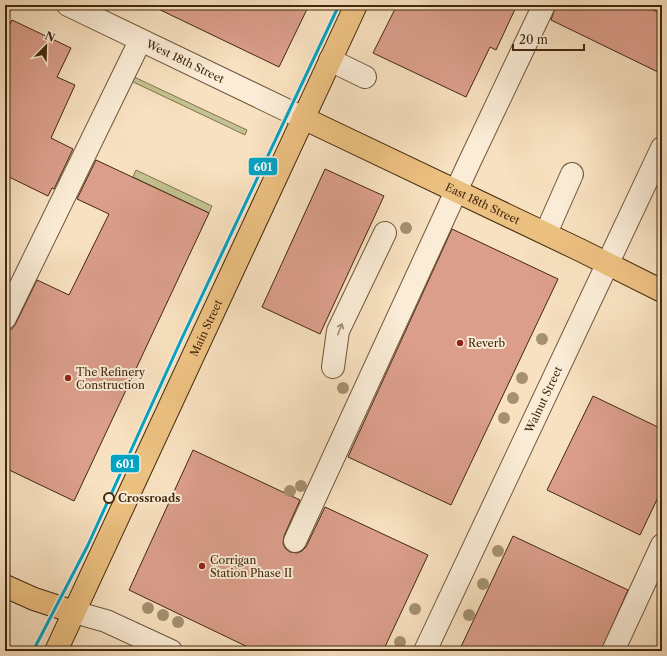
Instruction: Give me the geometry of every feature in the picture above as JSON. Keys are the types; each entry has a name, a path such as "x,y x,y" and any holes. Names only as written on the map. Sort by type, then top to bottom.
{"main road":[{"name":"Main Street","path":"56,651 356,5"},
{"name":"East 18th Street","path":"303,118 546,233 662,291"},
{"path":"5,586 41,602 74,612"}],"street":[{"name":"West 18th Street","path":"68,5 140,41 303,118"},
{"path":"295,541 544,5"},
{"path":"5,318 140,41"},
{"path":"330,60 365,77"},
{"name":"Walnut Street","path":"425,651 662,148"},
{"path":"546,233 572,174"},
{"path":"333,367 338,331 385,233"},
{"path":"613,651 662,545"},
{"path":"74,612 106,621 171,651"}],"shaded area":[{"path":"132,76 247,130 245,135 129,80"},
{"path":"136,170 212,206 209,213 133,177"}],"building":[{"path":"150,5 309,5 279,67"},
{"path":"397,5 517,5 496,50 490,47 466,97 373,53"},
{"path":"556,5 643,5 662,14 662,74 551,20"},
{"path":"12,20 71,48 57,77 75,85 51,138 73,149 54,189 52,188 48,196 5,175 5,35"},
{"path":"96,160 209,213 74,501 5,468 5,330 12,329 16,323 37,280 69,295 109,214 77,199"},
{"path":"325,169 384,196 320,334 262,307"},
{"name":"Reverb","path":"452,229 558,279 451,505 348,457"},
{"path":"593,396 662,429 662,489 640,535 547,490"},
{"path":"193,450 300,500 284,536 283,543 285,548 290,552 297,553 306,547 325,507 428,555 383,651 256,651 129,590"},
{"path":"513,536 628,590 601,651 459,651"}],"transit line":[{"name":"601","path":"33,651 88,545 182,338 339,5"}],"place":[{"name":"Reverb","path":"460,343"},
{"name":"The Refinery Construction","path":"68,378"},
{"name":"Crossroads","path":"109,498"},
{"name":"Corrigan Station Phase II","path":"202,566"}]}
